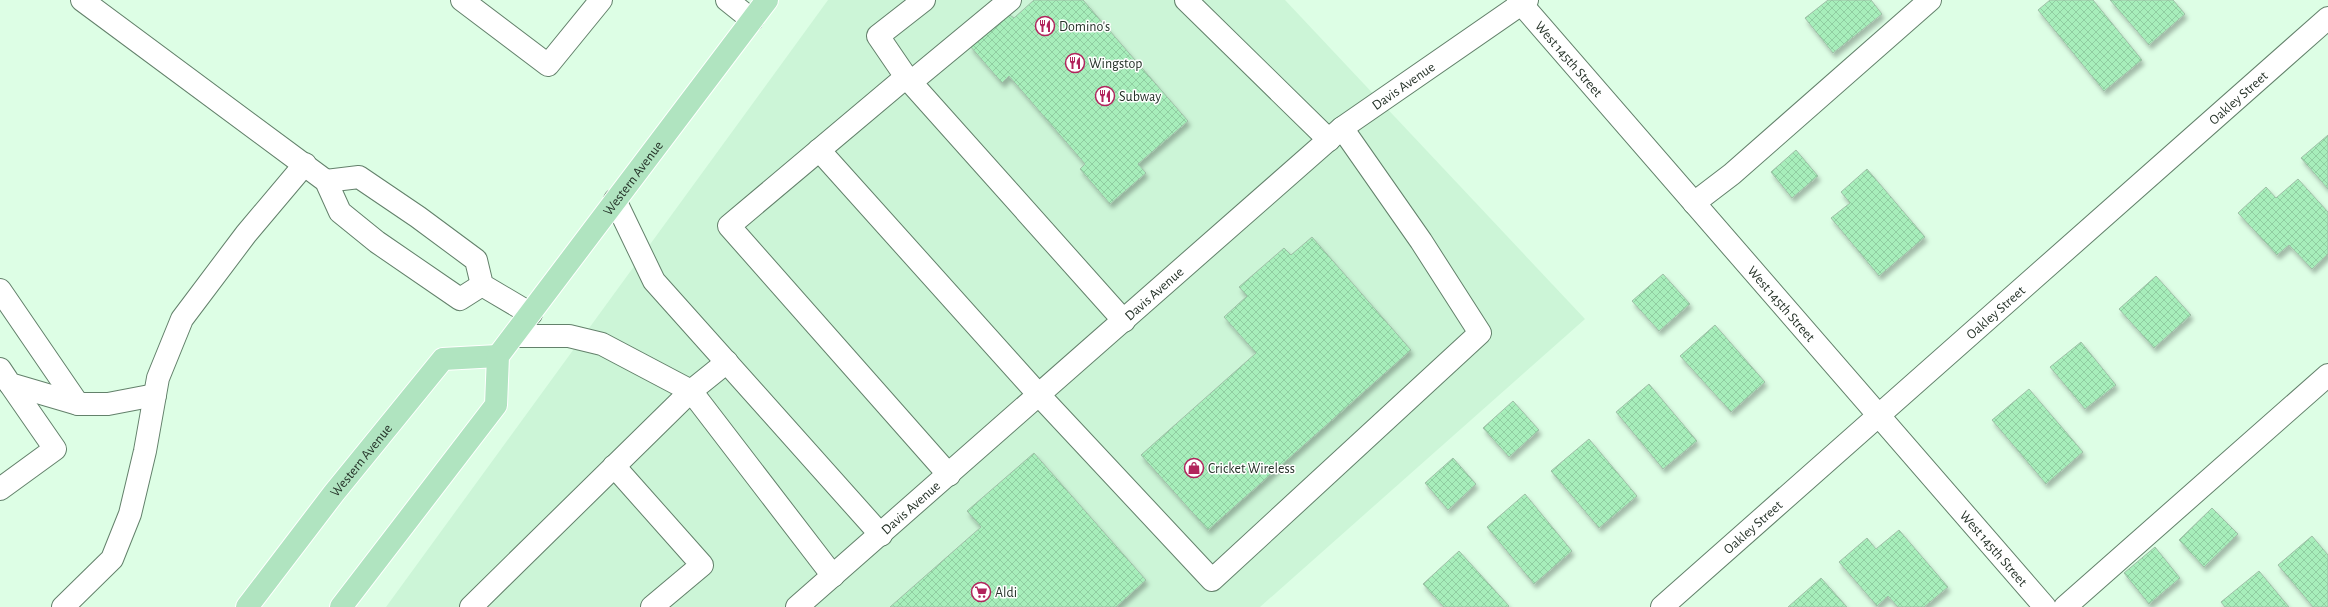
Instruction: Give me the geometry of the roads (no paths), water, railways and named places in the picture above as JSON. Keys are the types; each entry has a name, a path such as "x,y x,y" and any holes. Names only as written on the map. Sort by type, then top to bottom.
{"main road":[{"name":"Western Avenue","path":"247,607 334,493 443,359 498,356 515,336 615,200 767,0"},
{"path":"341,607 496,405 498,356"}],"street":[{"path":"82,0 326,181 340,212 377,242 460,299 482,285"},
{"path":"462,0 548,65 601,0"},
{"path":"727,0 752,20"},
{"path":"924,0 878,36 908,80 1124,321"},
{"path":"949,475 729,226 819,150 1010,0"},
{"path":"819,150 1039,395 1212,580 1480,332 1421,241 1335,134 1186,0"},
{"path":"1694,203 1732,174 1930,0"},
{"name":"Davis Avenue","path":"797,607 881,535 1335,134 1522,2"},
{"name":"West 145th Street","path":"1522,2 1694,203 2045,607"},
{"name":"Oakley Street","path":"1662,607 2328,18"},
{"path":"63,607 112,559 130,514 145,451 158,378 182,320 246,234 305,164"},
{"path":"326,181 359,177 476,260 482,285 531,314"},
{"path":"615,200 654,281 881,535"},
{"path":"0,290 78,404"},
{"path":"515,336 569,336 602,344 691,391 833,576"},
{"path":"471,607 691,391 727,362"},
{"path":"2064,607 2328,375"},
{"path":"5,377 78,404 108,404 155,395"},
{"path":"0,490 55,449 5,377"},
{"path":"614,466 702,566 652,607"}],"place":[{"name":"Domino's","path":"1045,26"},
{"name":"Wingstop","path":"1075,63"},
{"name":"Subway","path":"1105,96"},
{"name":"Cricket Wireless","path":"1194,468"},
{"name":"Aldi","path":"981,592"}]}
